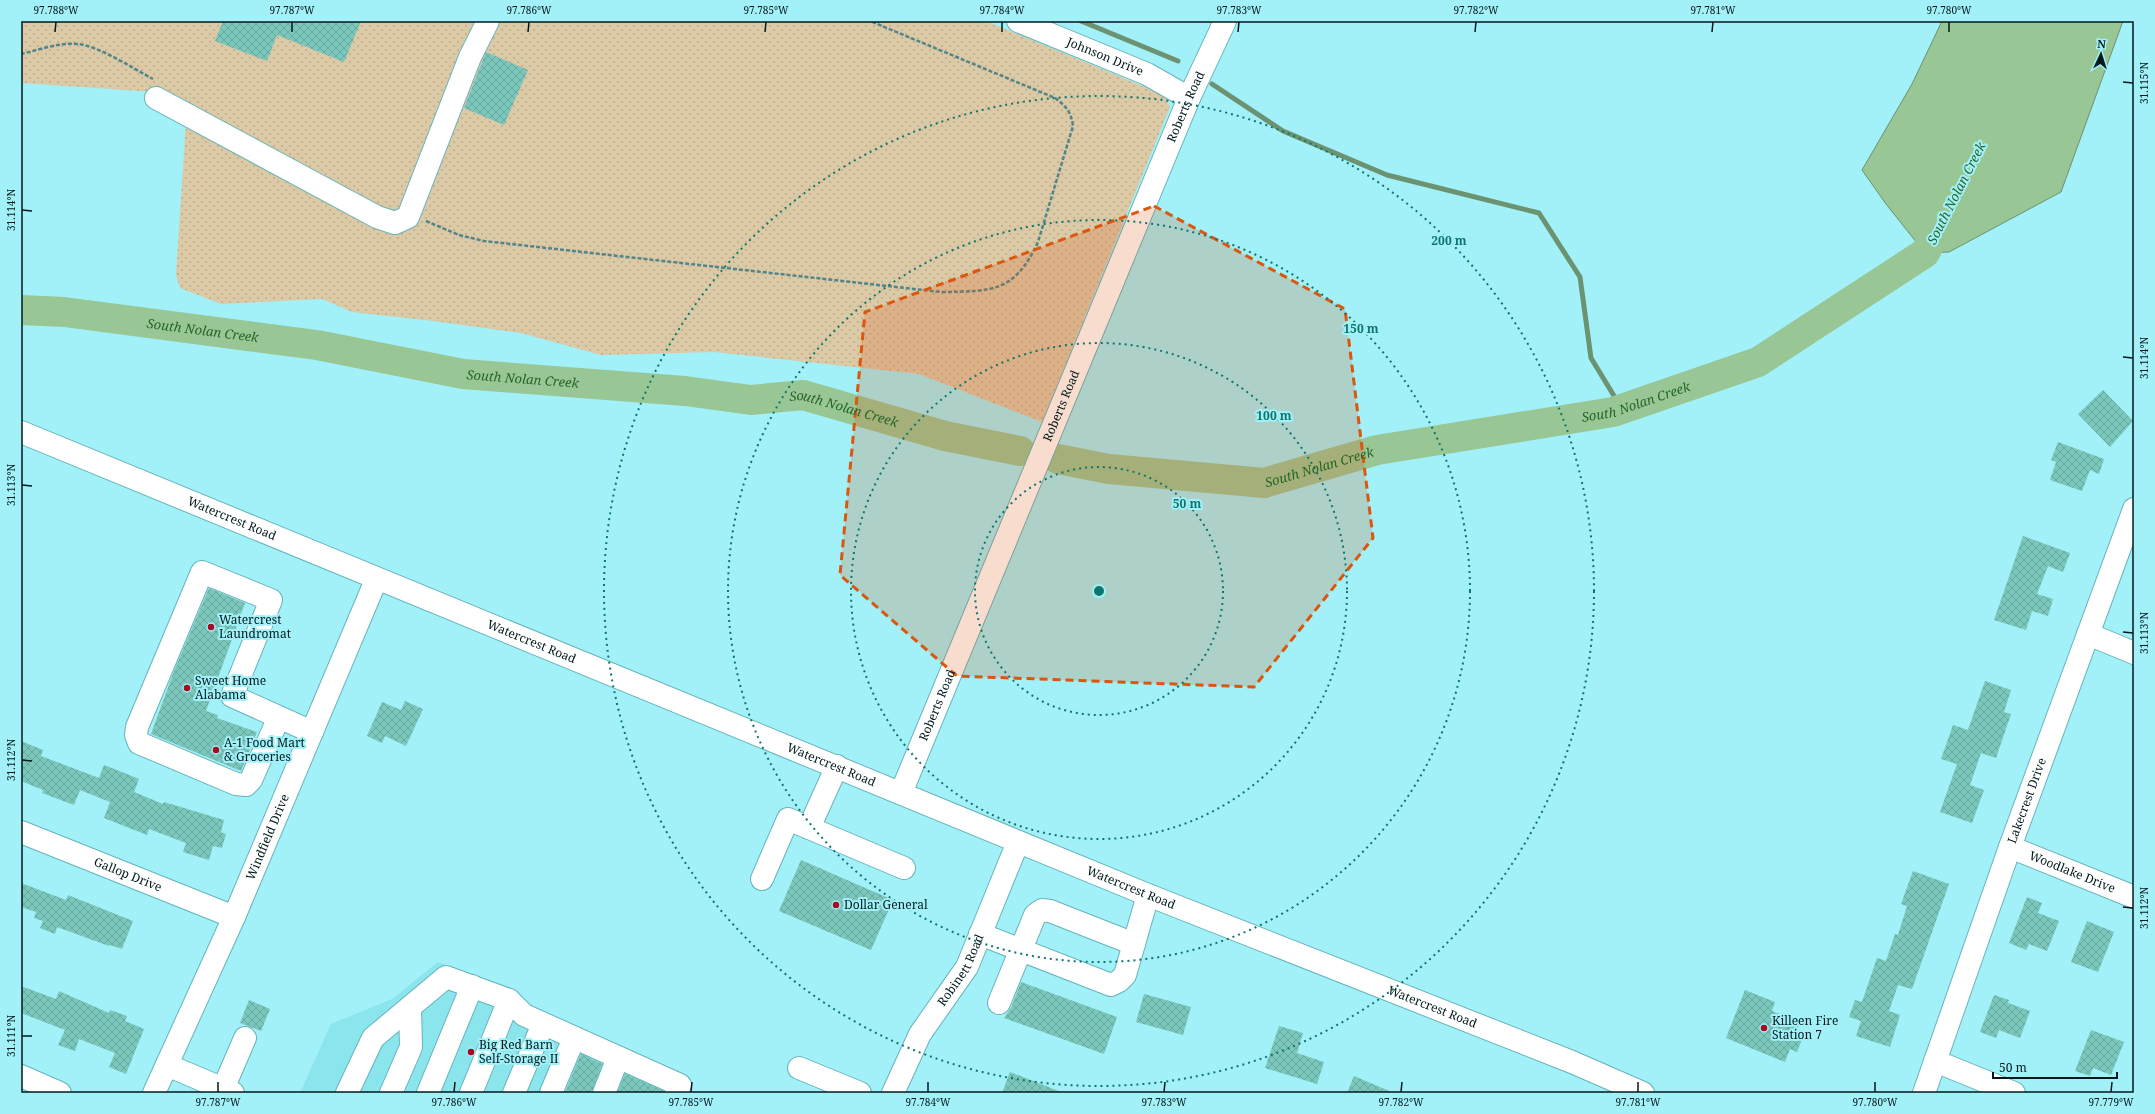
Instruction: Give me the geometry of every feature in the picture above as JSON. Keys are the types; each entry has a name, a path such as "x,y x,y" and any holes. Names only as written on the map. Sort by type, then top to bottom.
{"street":[{"path":"157,90 377,217 395,223 408,217 470,57 488,21"},
{"name":"Johnson Drive","path":"1018,21 1147,74 1189,98"},
{"name":"Roberts Road","path":"901,793 1189,98 1225,21"},
{"name":"Watercrest Road","path":"21,432 376,580 837,766 1148,895 1572,1062 1643,1093"},
{"name":"Lakecrest Drive","path":"1924,1093 2010,847 2134,509"},
{"path":"279,717 251,780 246,785 236,784 139,743 136,735 137,727 202,572 271,600 232,696 279,717 312,732"},
{"name":"Windfield Drive","path":"154,1093 234,917 376,580"},
{"path":"2088,634 2134,653"},
{"path":"809,828 837,766"},
{"path":"762,879 788,819 904,868"},
{"name":"Gallop Drive","path":"21,832 234,917"},
{"name":"Robinett Road","path":"893,1093 920,1034 967,967 1018,842"},
{"name":"Woodlake Drive","path":"2010,847 2134,897"},
{"path":"980,934 1111,985 1119,981 1125,974 1148,895"},
{"path":"999,1003 1035,915 1042,910 1050,911 1134,944"},
{"path":"347,1093 373,1038 446,977 509,1000 524,1015 680,1085 676,1093"},
{"path":"428,1093 472,986"},
{"path":"471,1093 509,1000"},
{"path":"391,1093 411,1047 410,1007"},
{"path":"514,1093 543,1024"},
{"path":"167,1066 228,1091 245,1038"},
{"path":"551,1093 574,1038"},
{"path":"604,1093 618,1058"},
{"path":"1935,1061 2014,1093"},
{"path":"799,1068 860,1093"},
{"path":"21,1076 60,1093"}],"path":[{"path":"409,213 459,236 492,242 942,292 979,291 1002,286 1019,274 1029,260 1038,242 1073,126 1072,114 1063,103 1055,98 870,21"},
{"path":"21,54 62,44 79,44 103,53 157,90"}],"highlighted area":[{"path":"1154,206 1345,309 1373,538 1254,687 957,676 840,575 865,312"}],"shaded area":[{"path":"21,21 986,21 1164,95 1170,107 1042,422 919,374 714,352 601,355 521,333 352,312 322,299 221,304 180,288 176,275 187,107 156,92 21,83"},
{"name":"Big Red Barn Self-Storage II","path":"438,962 507,987 530,1011 683,1093 300,1093 331,1024 392,999"}],"water":[{"path":"1942,21 2123,21 2061,192 1949,252 1925,253 1886,204 1862,170 1912,84"}],"building":[{"path":"223,21 361,21 344,62 277,35 267,61 215,41"},
{"path":"486,52 528,70 504,125 464,108"},
{"path":"2103,390 2133,421 2110,447 2078,414"},
{"path":"2058,442 2104,459 2099,474 2090,470 2082,491 2050,480 2056,462 2051,460"},
{"path":"2023,536 2070,553 2063,572 2048,566 2037,594 2053,599 2048,616 2032,611 2026,630 1994,620"},
{"path":"209,588 245,603 206,711 218,715 217,718 257,732 241,771 151,734 174,671"},
{"path":"1985,681 2011,690 2004,712 2011,714 1996,758 1981,753 1970,785 1984,790 1972,823 1940,812 1957,764 1941,759 1953,725 1968,730"},
{"path":"405,701 423,709 406,746 385,736 382,743 367,736 382,702 401,710"},
{"path":"21,741 43,750 41,756 99,778 104,765 117,770 139,779 134,792 163,804 164,802 224,820 221,832 226,834 222,848 213,846 209,860 183,852 186,843 149,829 147,835 104,818 110,802 80,790 74,805 42,793 43,790 21,781"},
{"name":"Dollar General","path":"801,860 893,900 871,950 779,911"},
{"path":"1913,871 1949,884 1912,989 1898,985 1889,1011 1900,1015 1890,1047 1856,1036 1861,1021 1849,1017 1855,1000 1862,1002 1877,958 1886,961 1895,934 1898,935 1907,906 1901,904"},
{"path":"21,883 66,900 68,895 133,921 122,949 109,946 57,927 55,934 40,928 43,921 34,918 36,912 21,907"},
{"path":"2027,897 2042,903 2038,913 2059,921 2047,951 2029,944 2026,950 2009,943"},
{"path":"2087,921 2114,932 2098,972 2071,962"},
{"path":"1021,982 1117,1017 1104,1054 1004,1018 1011,1008"},
{"path":"21,986 56,999 59,991 109,1013 110,1010 127,1016 125,1021 144,1029 126,1074 109,1067 115,1053 79,1039 75,1051 58,1045 65,1030 21,1013"},
{"name":"Killeen Fire Station 7","path":"1745,990 1775,1002 1772,1011 1800,1022 1795,1034 1803,1037 1797,1052 1790,1049 1785,1062 1726,1038"},
{"path":"1144,994 1191,1007 1183,1035 1136,1022"},
{"path":"1994,995 2009,1000 2008,1003 2030,1011 2020,1038 1999,1030 1996,1038 1980,1032"},
{"path":"249,1000 270,1009 261,1031 240,1023"},
{"path":"1279,1026 1303,1033 1297,1053 1324,1062 1317,1084 1265,1068"},
{"path":"2091,1030 2124,1042 2111,1075 2093,1068 2090,1076 2075,1071"},
{"path":"581,1054 602,1064 592,1093 565,1093"},
{"path":"1010,1072 1061,1092 1061,1093 1002,1093"},
{"path":"625,1074 664,1091 664,1093 617,1093"},
{"path":"1354,1076 1394,1093 1347,1093"}],"waterway":[{"path":"1081,21 1178,61"},
{"path":"1212,84 1283,131 1387,175 1539,213 1580,277 1591,358 1622,409"},
{"name":"South Nolan Creek","path":"1058,459 1109,469 1264,483 1377,450 1613,412 1758,362 1925,253 1944,216"},
{"name":"South Nolan Creek","path":"21,310 64,312 317,345 463,374 685,391 751,400 803,395 945,436 1020,451"}],"place":[{"name":"Watercrest Laundromat","path":"211,627"},
{"name":"Sweet Home Alabama","path":"187,688"},
{"name":"A-1 Food Mart & Groceries","path":"216,750"},
{"name":"Dollar General","path":"836,905"},
{"name":"Killeen Fire Station 7","path":"1764,1028"},
{"name":"Big Red Barn Self-Storage II","path":"471,1052"}]}
